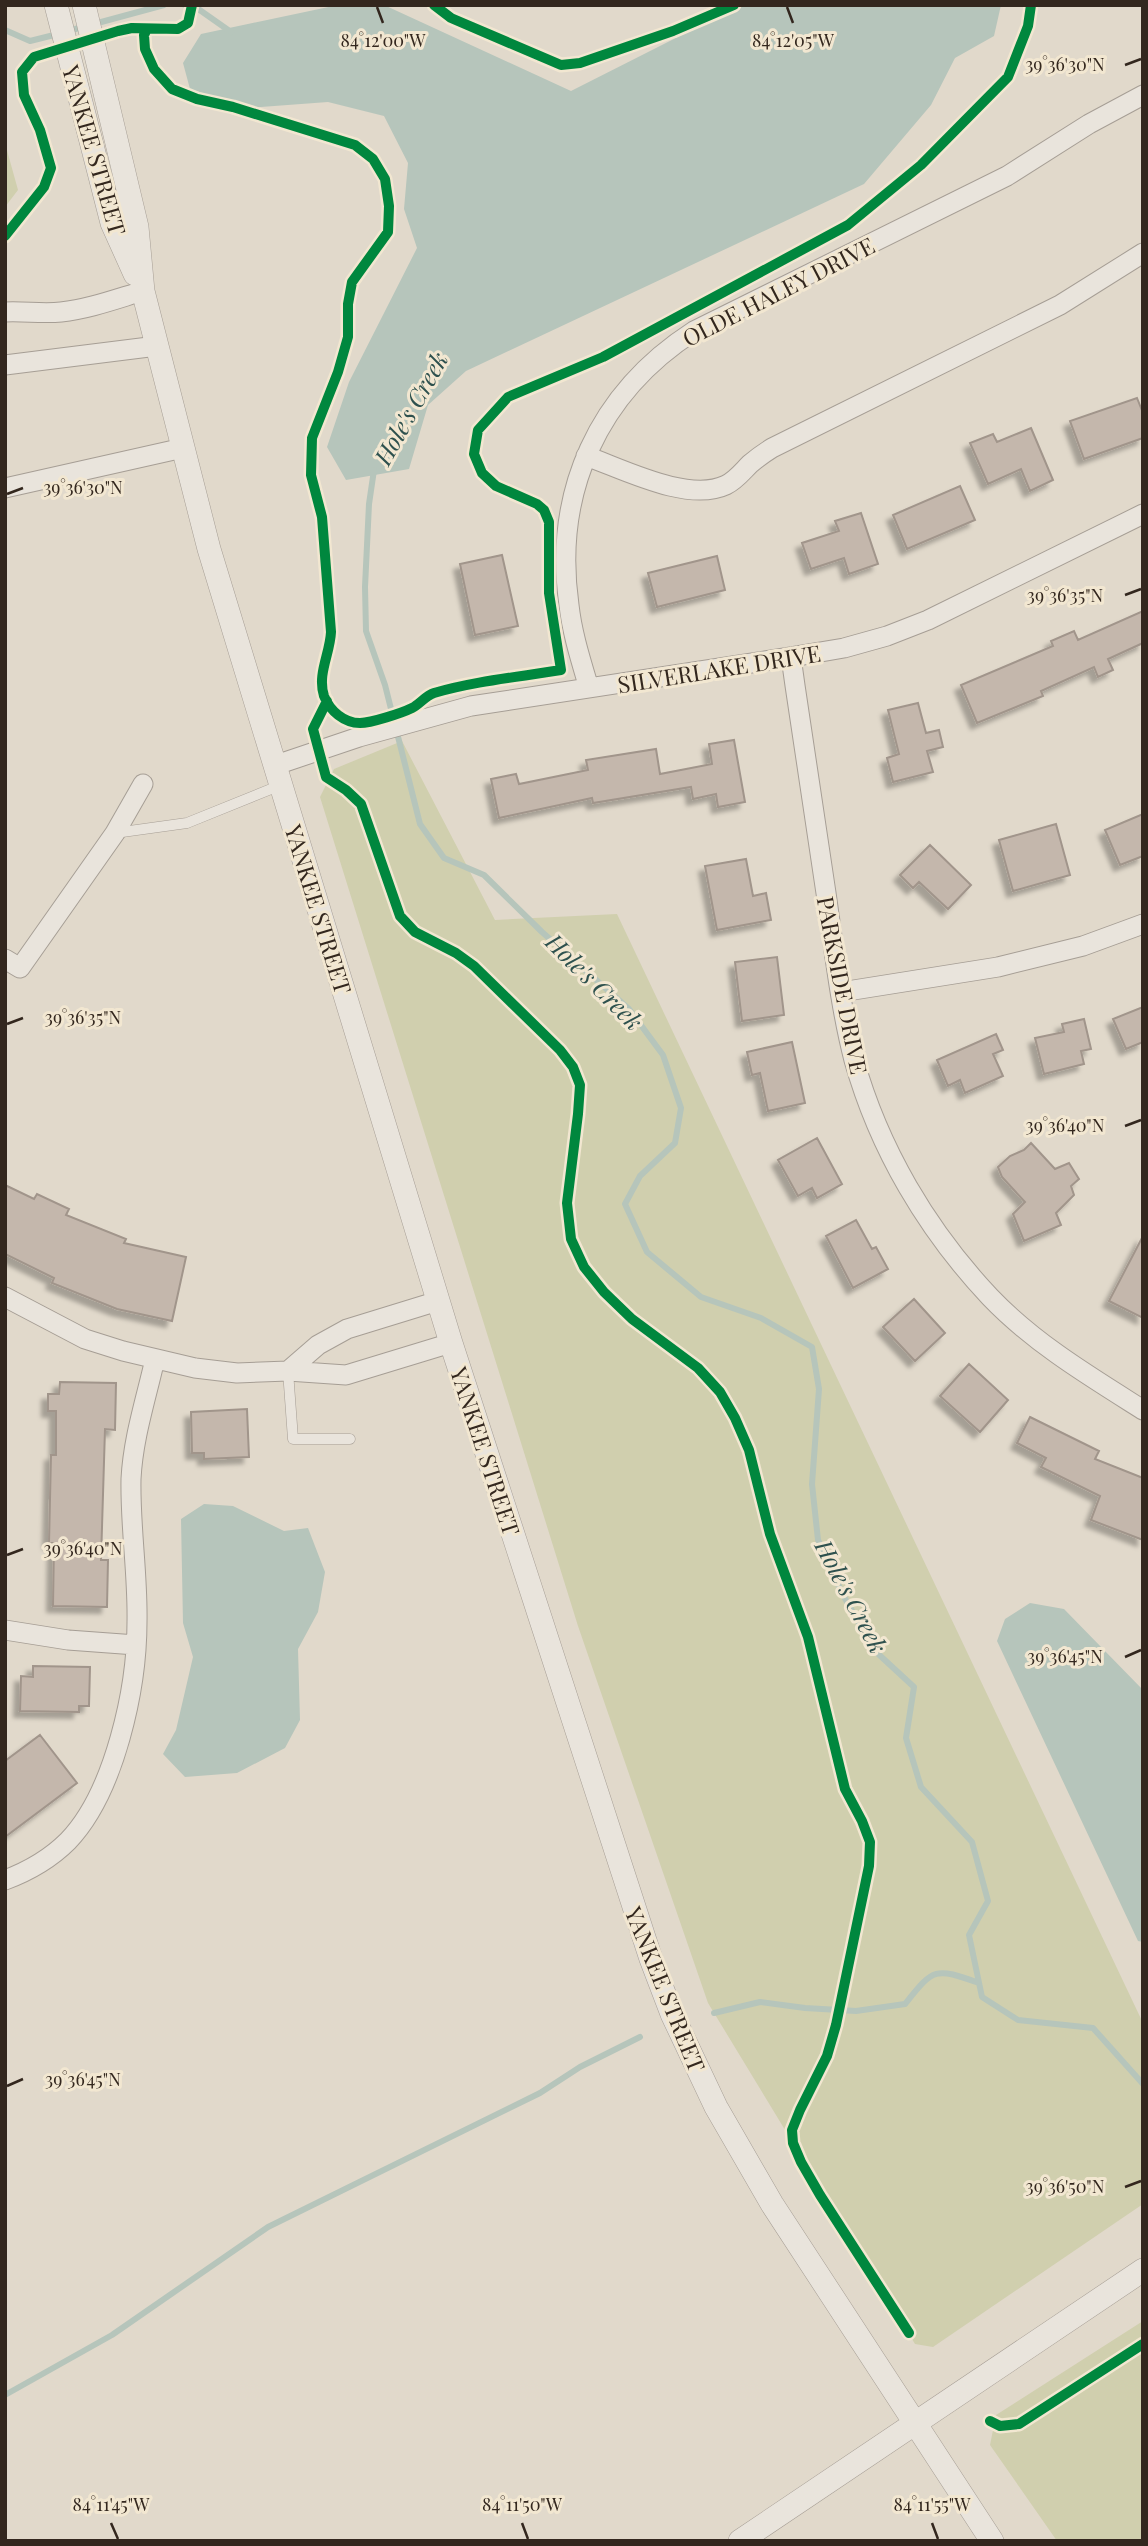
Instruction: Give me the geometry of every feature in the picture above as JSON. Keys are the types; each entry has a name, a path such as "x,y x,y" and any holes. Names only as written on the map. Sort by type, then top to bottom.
{"street":[{"name":"YANKEE STREET","path":"85,8 137,227 143,291 226,605 451,1343 636,1917 672,2014 738,2149 992,2541"},
{"name":"YANKEE STREET","path":"58,12 112,223 143,291"},
{"name":"OLDE HALEY DRIVE","path":"589,688 573,628 566,569 567,533 573,499 586,456 599,429 623,392 644,369 676,342 694,331 1007,176 1089,124 1143,94"},
{"path":"586,456 665,485 694,490 725,486 772,448 1059,305 1143,253"},
{"path":"5,312 59,312 143,291"},
{"path":"5,365 157,346"},
{"path":"5,488 183,448"},
{"name":"SILVERLAKE DRIVE","path":"279,775 367,735 471,706 791,657 844,648 887,636 928,620 1143,514"},
{"name":"PARKSIDE DRIVE","path":"791,657 841,992 854,1058 866,1098 904,1181 926,1219 991,1298 1068,1363 1143,1410"},
{"path":"5,959 20,968 115,833 143,785"},
{"path":"841,992 998,967 1083,946 1143,924"},
{"path":"5,1297 85,1339 195,1368 237,1373 288,1371 346,1375 451,1343"},
{"path":"288,1371 318,1345 347,1329 438,1301"},
{"path":"5,1880 49,1858 69,1840 89,1810 116,1753 126,1715 136,1645 131,1477 134,1446 155,1359"},
{"path":"5,1630 68,1640 136,1645"},
{"path":"740,2541 1143,2270"}],"lane":[{"path":"115,833 187,823 279,775"},
{"path":"288,1371 293,1439 350,1439"}],"green space":[{"path":"5,143 18,190 5,207"},
{"path":"402,741 495,920 617,914 1143,2023 1143,2204 933,2347 915,2344 708,2003 578,1626 320,797 334,769"},
{"path":"1143,2321 1143,2541 1057,2541 990,2445 996,2415"}],"water":[{"path":"338,5 384,5 571,91 741,5 1001,5 994,36 955,58 931,105 864,184 466,371 428,405 409,469 346,480 327,447 349,382 417,248 404,209 408,163 384,116 328,102 248,108 190,89 183,63 201,34"},
{"path":"204,1504 233,1506 284,1531 308,1528 325,1572 318,1612 298,1649 300,1720 285,1748 237,1773 185,1777 163,1754 176,1730 193,1657 183,1623 181,1519"},
{"path":"1030,1603 1064,1609 1143,1690 1143,1942 1138,1941 997,1641 1005,1619"}],"building":[{"path":"1137,398 1143,413 1143,438 1084,459 1070,421"},
{"path":"1031,428 1053,480 1030,491 1021,469 988,484 970,443 993,434 997,442"},
{"path":"960,486 975,520 907,549 893,515"},
{"path":"861,513 878,564 849,574 844,558 811,569 802,543 839,531 835,521"},
{"path":"502,555 518,626 475,635 460,564"},
{"path":"717,556 725,590 657,607 648,573"},
{"path":"1143,611 1143,643 1108,659 1113,670 1098,677 1094,667 1041,691 1043,696 977,723 961,685 1053,646 1051,641 1074,631 1078,640"},
{"path":"918,703 926,733 939,730 943,747 927,751 933,772 893,782 887,758 899,754 888,710"},
{"path":"734,740 745,802 718,807 716,794 693,799 691,787 593,803 592,798 499,818 491,779 516,774 519,784 588,770 586,760 656,749 660,774 712,764 709,744"},
{"path":"1143,814 1143,856 1120,865 1105,830"},
{"path":"1056,824 1070,875 1013,891 999,840"},
{"path":"930,845 971,885 948,909 919,882 913,888 900,875"},
{"path":"746,859 753,896 766,893 771,920 717,930 705,866"},
{"path":"777,957 784,1015 742,1021 735,962"},
{"path":"1143,1007 1143,1042 1126,1049 1113,1019"},
{"path":"1084,1019 1091,1049 1081,1051 1084,1064 1044,1074 1035,1038 1064,1032 1062,1024"},
{"path":"996,1034 1003,1050 993,1054 1003,1076 965,1093 960,1080 948,1086 937,1060"},
{"path":"792,1042 805,1103 768,1111 760,1073 752,1075 747,1052"},
{"path":"817,1138 842,1184 817,1198 812,1188 798,1196 778,1160"},
{"path":"1031,1143 1055,1169 1069,1163 1079,1179 1071,1186 1074,1195 1056,1213 1061,1225 1024,1241 1013,1214 1025,1202 1002,1177 998,1167"},
{"path":"5,1185 34,1199 37,1194 69,1209 66,1215 126,1239 124,1243 186,1257 172,1321 117,1309 52,1283 54,1278 5,1254"},
{"path":"856,1220 872,1249 876,1247 888,1269 853,1288 826,1236"},
{"path":"1143,1236 1143,1318 1109,1301"},
{"path":"914,1299 945,1333 915,1361 883,1327"},
{"path":"969,1364 1008,1400 980,1432 940,1396"},
{"path":"60,1382 116,1383 115,1430 105,1429 101,1560 108,1560 107,1607 53,1606 54,1543 49,1543 51,1455 56,1455 56,1411 48,1411 48,1394 59,1394"},
{"path":"247,1409 249,1457 204,1459 204,1453 192,1453 191,1412"},
{"path":"1030,1417 1099,1451 1095,1459 1143,1478 1143,1540 1091,1520 1100,1496 1041,1467 1046,1458 1017,1443"},
{"path":"33,1666 90,1667 89,1706 79,1706 79,1712 20,1711 21,1676 33,1677"},
{"path":"40,1735 77,1783 5,1837 5,1761"}],"waterway":[{"path":"68,31 164,5"},
{"path":"185,5 194,6 231,32"},
{"path":"5,30 30,41 58,34"},
{"name":"Hole's Creek","path":"374,470 369,504 366,631 385,685 420,824 444,858 484,875 542,932 629,1009 663,1055 681,1108 675,1143 640,1176 625,1204 647,1252 701,1297 761,1318 812,1347 819,1389 812,1484 818,1540 843,1595 875,1651 914,1687 906,1738 921,1787 972,1842 988,1901 969,1935 982,1997 1018,2020 1093,2028 1143,2084"},
{"path":"714,2013 760,2002 856,2011 905,2004 922,1983 936,1974 953,1974 979,1983"},
{"path":"5,2395 112,2335 268,2227 540,2093 580,2067 640,2037"}],"cycle path":[{"path":"5,236 44,187 51,168 40,130 24,95 22,72 34,57 132,28 178,29 188,23 192,5"},
{"path":"434,5 451,18 561,65 580,63 673,31 734,5"},
{"path":"147,29 144,35 145,49 154,69 172,89 197,99 233,107 355,145 373,159 385,179 389,206 388,232 352,282 348,304 348,337 338,372 312,438 311,475 322,517 331,632 322,688 334,711 348,721 360,723 401,712 431,694 481,682 561,670 549,593 549,522 544,510 537,504 496,486 482,473 474,454 478,430 508,397 603,357 848,225 921,165 1008,77 1028,26 1031,5"},
{"path":"327,701 313,729 326,777 361,804 400,916 415,932 456,953 474,966 560,1050 573,1067 580,1085 567,1203 571,1239 584,1267 604,1292 632,1319 698,1368 720,1392 749,1450 770,1534 808,1637 845,1789 870,1842 869,1866 836,2025 827,2056 792,2130 793,2143 820,2195 909,2333"},
{"path":"990,2421 1000,2426 1019,2424 1143,2344"}]}
